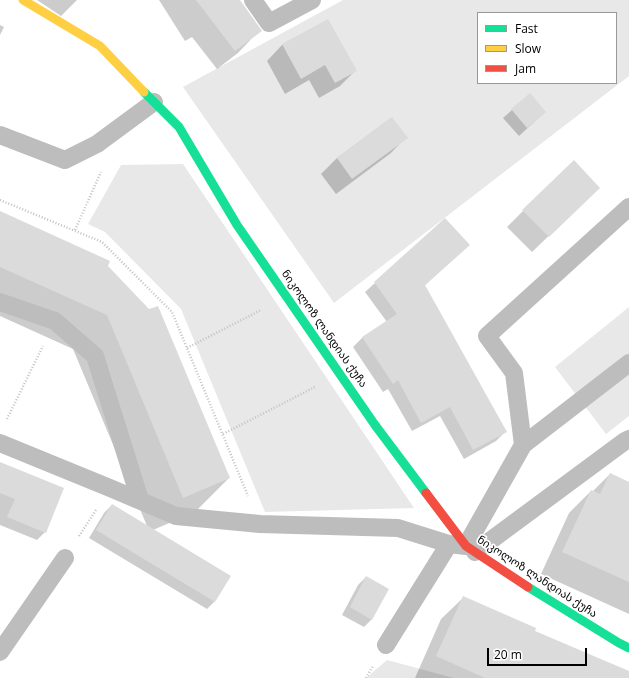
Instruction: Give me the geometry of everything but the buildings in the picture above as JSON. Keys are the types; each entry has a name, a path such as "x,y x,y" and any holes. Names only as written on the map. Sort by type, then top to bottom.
{"street":[{"name":"ნიკოლოზ ლანდიას ქუჩა","path":"23,0 100,46 179,127 237,225 375,425 464,547 629,648"}],"lane":[{"path":"253,0 269,23 312,0"},
{"path":"0,135 65,160 97,144 154,102"},
{"path":"523,445 514,373 487,336 629,207"},
{"path":"0,302 55,321 95,356 140,500"},
{"path":"386,645 464,547 523,445 629,363"},
{"path":"0,443 176,516 260,524 398,528 464,547 629,440"},
{"path":"0,652 65,558"}],"path":[{"path":"75,230 107,160 97,144"},
{"path":"0,200 102,242 172,312 260,524"},
{"path":"187,348 286,297"},
{"path":"7,420 55,321"},
{"path":"223,434 340,374"},
{"path":"65,558 110,488"}],"shaded area":[{"path":"343,0 629,0 629,76 334,303 183,87"},
{"path":"183,164 414,508 265,512 181,309 105,232 88,224 121,165"},
{"path":"629,307 629,416 606,434 555,367"},
{"path":"387,660 454,678 366,678"}],"traffic: fast":[{"path":"144,92 179,127 237,225 375,425 426,493"},
{"path":"528,587 629,648"}],"traffic: slow":[{"path":"23,0 100,46 144,92"}],"traffic: jam":[{"path":"426,493 466,546 528,587"}]}
